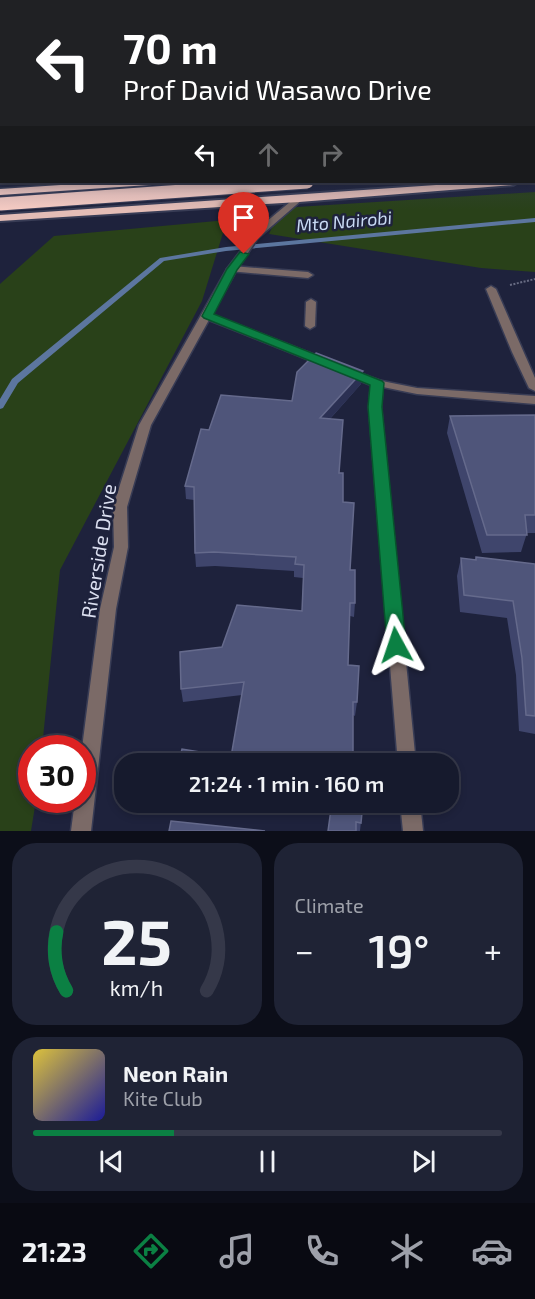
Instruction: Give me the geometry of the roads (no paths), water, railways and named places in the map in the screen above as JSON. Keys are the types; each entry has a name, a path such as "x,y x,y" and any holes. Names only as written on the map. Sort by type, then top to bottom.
{"highway":[{"path":"0,192 134,183"},
{"path":"0,204 299,183"},
{"path":"0,218 228,204 500,183"}],"street":[{"name":"Riverside Drive","path":"81,831 108,609 121,547 120,507 145,425 208,316 232,269 257,233 299,199"},
{"path":"228,204 257,233"},
{"path":"232,269 308,275"},
{"path":"491,289 512,334 522,365 535,388"},
{"path":"310,326 311,302"},
{"path":"208,316 377,383 417,391 535,400"},
{"path":"522,365 535,366"},
{"path":"377,383 375,407 406,753"},
{"path":"411,813 413,831"}],"waterway":[{"name":"Mto Nairobi","path":"0,406 15,381 162,259 226,249 535,220"}]}
